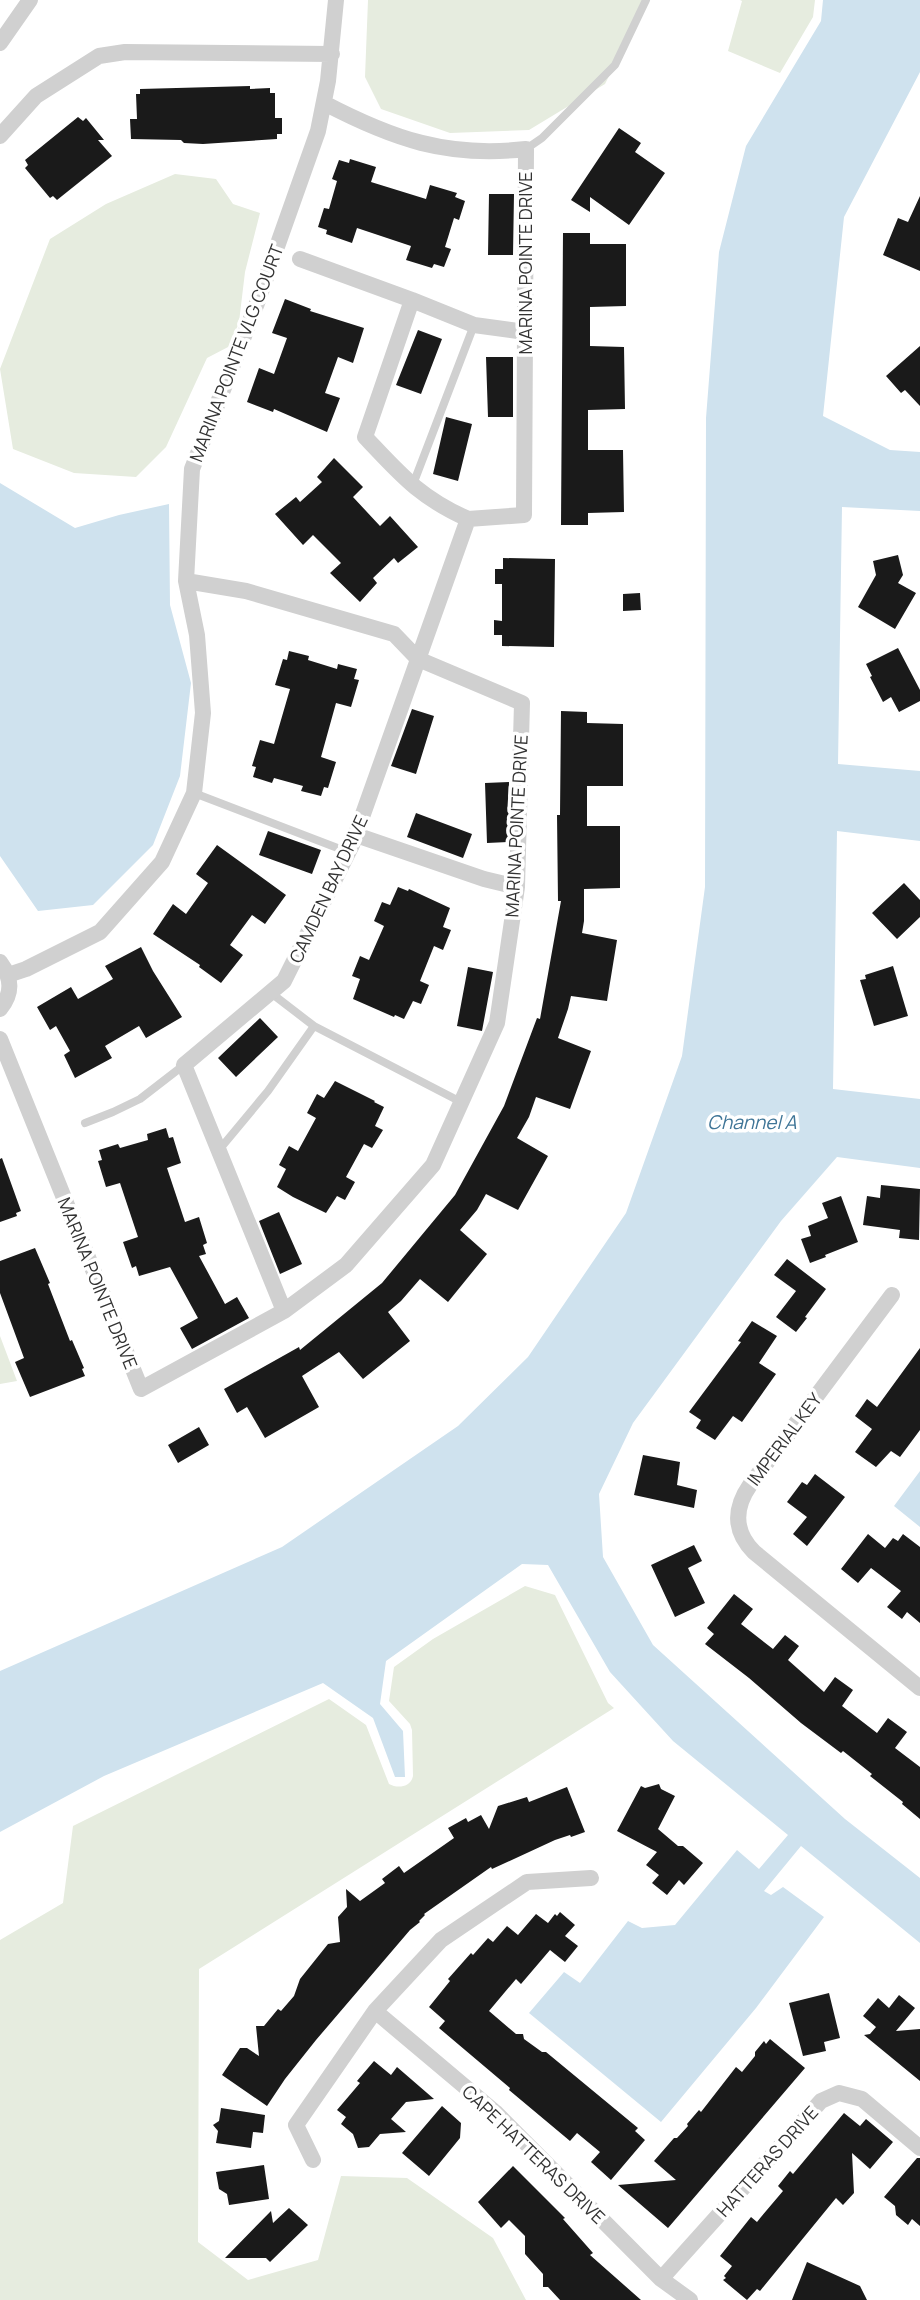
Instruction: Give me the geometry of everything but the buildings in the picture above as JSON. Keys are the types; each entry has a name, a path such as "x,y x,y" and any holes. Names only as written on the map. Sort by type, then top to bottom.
{"street":[{"path":"0,43 30,0"},
{"path":"324,103 332,54 336,0"},
{"path":"0,136 36,96 99,56 125,52 332,54"},
{"name":"MARINA POINTE DRIVE","path":"324,103 363,124 432,146 469,152 526,149 524,515 468,519"},
{"name":"MARINA POINTE VLG COURT","path":"4,969 26,969 100,932 163,862 194,793 203,713 197,635 186,581 192,469 257,303 318,131 324,103"},
{"path":"300,259 474,325 525,332"},
{"path":"186,581 246,591 394,634 418,659 468,519 440,506 412,487 365,437 412,300"},
{"name":"MARINA POINTE DRIVE","path":"0,1039 141,1388 284,1311 346,1265 433,1165 497,1023 517,887 522,703 418,659"},
{"name":"CAMDEN BAY DRIVE","path":"184,1065 284,981 349,853 418,659"},
{"path":"356,835 484,879 517,887"},
{"path":"0,1009 10,989 4,969"},
{"path":"184,1065 284,1311"},
{"name":"IMPERIAL KEY","path":"892,1295 750,1485 740,1501 737,1520 742,1537 754,1552 920,1688"},
{"path":"313,2160 296,2125 375,2011 441,1940 527,1882 591,1878"},
{"name":"CAPE HATTERAS DRIVE","path":"375,2011 495,2112 661,2279 690,2300"},
{"name":"HATTERAS DRIVE","path":"661,2279 821,2101 839,2093 862,2099 920,2148"}],"lane":[{"path":"526,149 542,138 615,65 646,0"},
{"path":"412,487 474,325"},
{"path":"194,793 349,853"},
{"path":"271,993 314,1026 461,1102"},
{"path":"219,1150 268,1091 314,1026"},
{"path":"85,1123 140,1099 184,1065"}],"shaded area":[{"path":"368,0 647,0 605,84 529,130 450,133 381,109 365,77"},
{"path":"740,0 815,0 813,17 780,73 728,51 742,1"},
{"path":"175,174 216,179 233,204 260,213 245,272 239,322 230,346 207,358 166,447 136,477 74,473 13,449 0,369 50,239 106,204"},
{"path":"0,1336 17,1381 0,1384"},
{"path":"525,1586 555,1595 608,1703 614,1708 199,1969 198,2242 248,2280 318,2260 341,2176 407,2178 493,2238 526,2300 0,2300 0,1940 63,1903 73,1826 329,1699 366,1725 389,1784 400,1787 407,1785 413,1776 412,1730 410,1724 389,1701 394,1667 433,1639"}],"water":[{"name":"Channel A","path":"823,0 920,0 920,72 844,217 823,416 890,450 920,452 920,511 842,507 838,764 920,771 920,841 837,831 833,1089 920,1099 920,1168 837,1157 781,1221 633,1423 599,1494 603,1557 653,1645 845,1819 920,1878 920,1943 801,1846 764,1891 771,1895 783,1887 824,1917 756,2008 661,2122 529,2013 564,1972 580,1983 628,1921 642,1928 675,1925 737,1850 759,1869 788,1835 673,1741 610,1672 548,1565 522,1564 386,1661 380,1704 403,1731 405,1777 395,1777 373,1718 323,1683 104,1776 0,1832 0,1671 282,1547 458,1426 528,1357 626,1213 682,1056 705,887 706,418 719,252 746,146 821,21"},
{"path":"0,483 75,528 169,504 170,605 191,683 180,776 153,845 93,905 38,911 0,856"},
{"path":"920,1471 920,1527 894,1506"}]}
